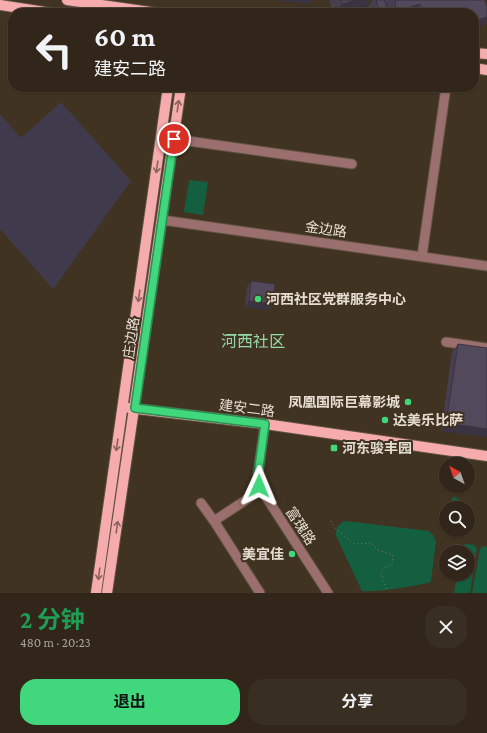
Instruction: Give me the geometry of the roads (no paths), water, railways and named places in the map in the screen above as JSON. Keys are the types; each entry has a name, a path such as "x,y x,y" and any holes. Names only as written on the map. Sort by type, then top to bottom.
{"main road":[{"path":"67,0 122,8"},
{"path":"0,5 19,8"},
{"name":"庄边路","path":"96,593 167,92"},
{"name":"庄边路","path":"107,593 180,92"},
{"name":"建安二路","path":"123,407 265,424 487,456"}],"street":[{"path":"422,256 445,92"},
{"path":"174,139 352,164"},
{"name":"金边路","path":"162,220 487,266"},
{"path":"446,342 487,348"},
{"name":"富瑰路","path":"265,424 258,474 259,486 328,593"},
{"path":"214,521 261,490"},
{"path":"201,504 214,521 260,593"}],"place":[{"name":"河西社区党群服务中心","path":"258,299"},
{"name":"凤凰国际巨幕影城","path":"408,402"},
{"name":"达美乐比萨","path":"385,420"},
{"name":"河东骏丰园","path":"334,448"},
{"name":"美宜佳","path":"292,554"}],"district":[{"name":"河西社区","path":"253,341"}]}
